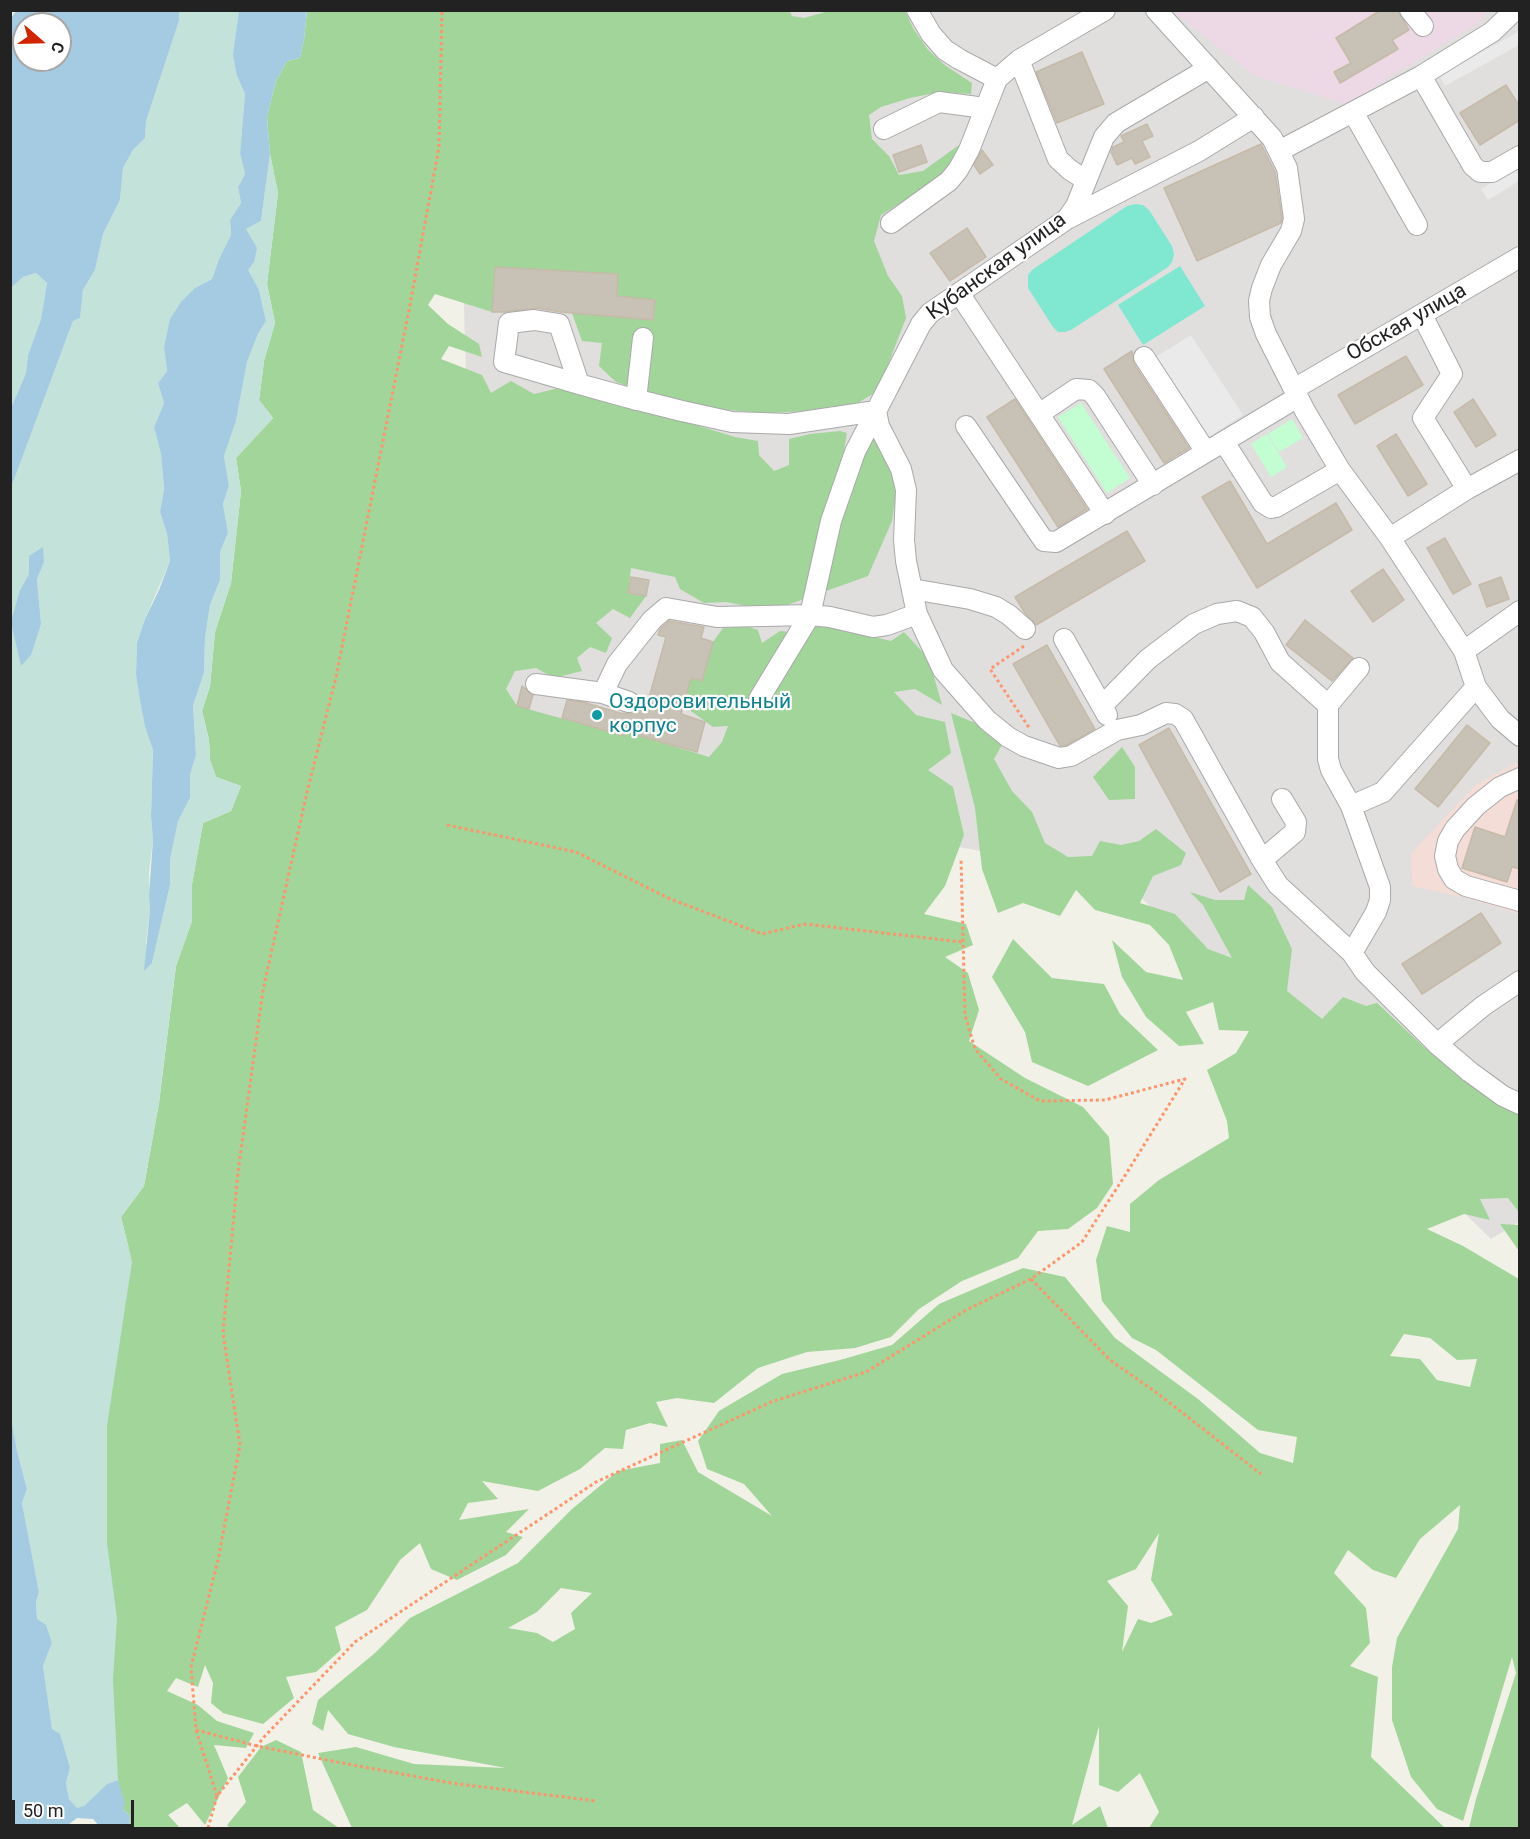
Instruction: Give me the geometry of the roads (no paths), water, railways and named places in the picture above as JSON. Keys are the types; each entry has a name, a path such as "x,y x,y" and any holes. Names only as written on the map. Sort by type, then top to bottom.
{"street":[{"path":"916,10 931,34 945,50 997,79"},
{"path":"891,223 949,181 958,170 969,150 997,79 1019,60 1105,10"},
{"path":"1156,10 1254,117 1272,138 1279,151 1287,168 1294,219 1291,231 1271,265 1262,288 1259,301 1260,317 1266,333 1296,393 1340,471 1390,538 1464,651 1476,687 1500,719 1520,736"},
{"path":"1410,10 1423,26"},
{"path":"1279,151 1420,76 1492,32 1518,11"},
{"path":"1019,60 1058,159 1086,180"},
{"name":"Кубанская улица","path":"759,699 810,615 837,503 855,452 921,324 930,313 1067,219 1076,206 1104,137 1116,123 1209,68"},
{"path":"1420,76 1473,166 1480,172 1492,172 1520,156"},
{"path":"884,129 939,102 985,108"},
{"path":"1353,112 1417,225"},
{"path":"1067,219 1199,151 1254,117"},
{"name":"Обская улица","path":"966,426 1044,541 1049,543 1062,540 1224,442 1296,393 1422,315 1520,258"},
{"path":"959,293 1105,514"},
{"path":"1422,315 1452,374 1423,418 1467,489"},
{"path":"636,400 643,338"},
{"path":"1144,357 1206,452"},
{"path":"579,384 732,422 789,424 876,411 879,426 901,469 906,490 905,551 917,614 943,670 987,720 1008,737 1048,756 1059,758 1071,756 1117,730 1141,725 1166,713 1176,714 1183,719 1278,885 1352,953 1365,972 1437,1044 1503,1096 1520,1104"},
{"path":"1039,414 1076,390 1089,390 1153,485"},
{"path":"1224,442 1263,503 1271,508 1340,471"},
{"path":"1390,538 1467,489 1520,460"},
{"path":"912,589 996,607 1026,637"},
{"path":"603,693 617,664 652,620 666,608 717,617 810,615 873,627 887,625 917,614"},
{"path":"1102,706 1148,659 1194,624 1217,614 1237,611 1252,617 1264,632 1280,662 1328,705"},
{"path":"1464,651 1520,611"},
{"path":"1064,639 1117,730"},
{"path":"1352,953 1376,912 1380,900 1380,887 1351,806 1331,770 1328,759 1328,705 1359,668"},
{"path":"536,684 603,693 629,702"},
{"path":"1351,806 1383,792 1476,687"},
{"path":"1520,778 1500,787 1476,806 1455,829 1448,841 1445,856 1448,869 1454,879 1466,886 1520,901"},
{"path":"1262,860 1295,832 1296,822 1282,799"},
{"path":"1437,1044 1483,1006 1520,981"}],"place":[{"name":"Оздоровительный корпус","path":"597,715"}]}
